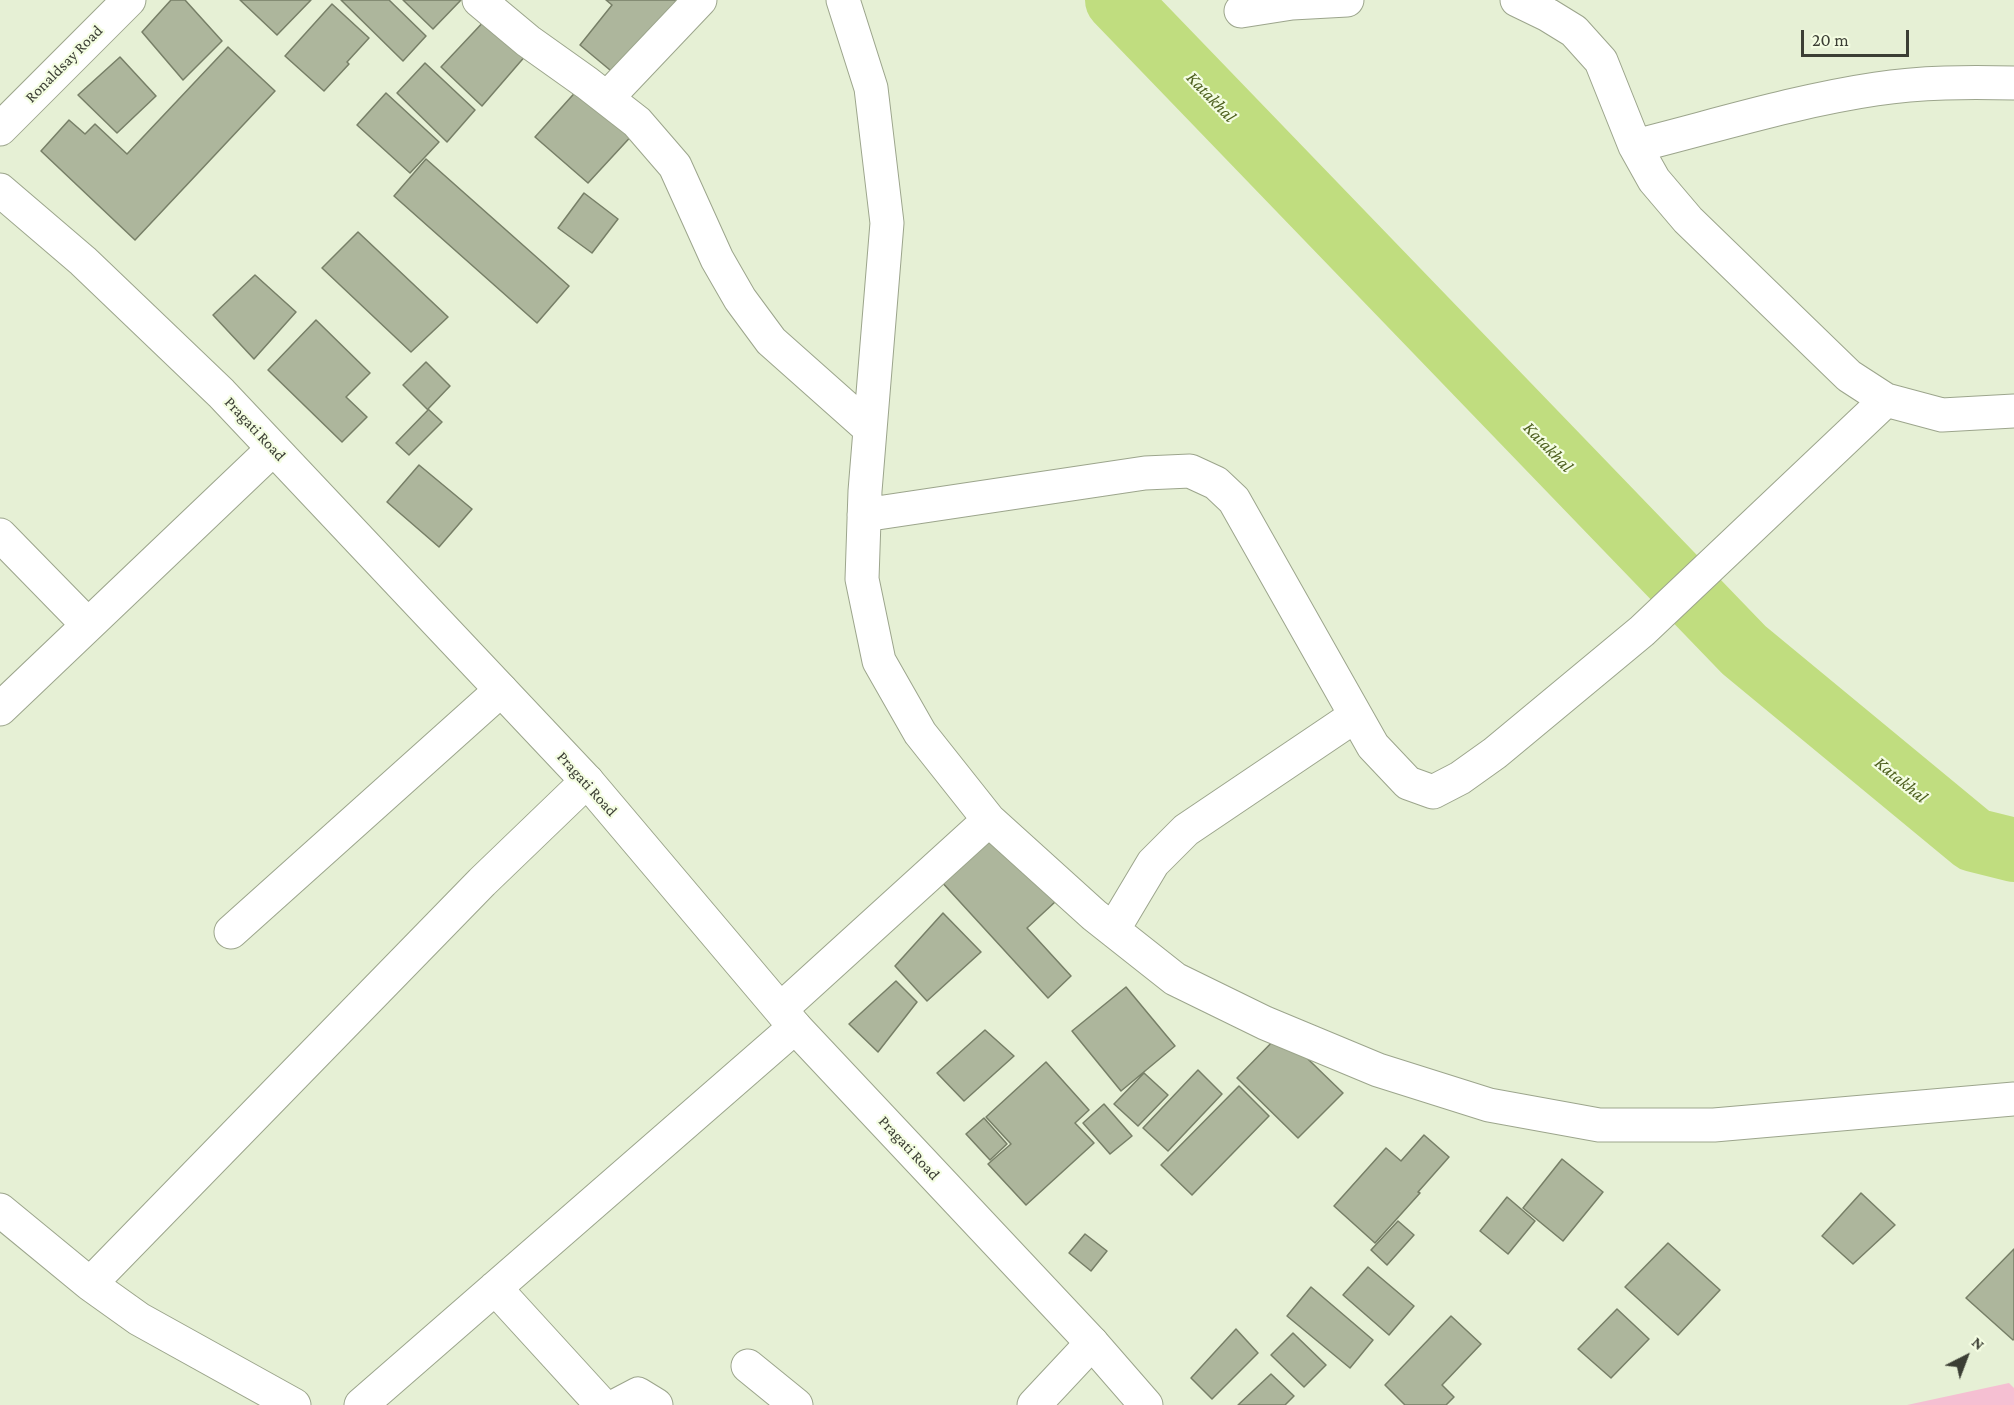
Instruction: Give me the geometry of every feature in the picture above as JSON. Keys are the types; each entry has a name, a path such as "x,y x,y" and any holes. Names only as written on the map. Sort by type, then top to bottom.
{"street":[{"name":"Ronaldsay Road","path":"0,129 129,0"},
{"path":"479,0 528,41 637,122 675,166 717,259 740,299 771,341 870,429"},
{"path":"607,98 700,0"},
{"path":"843,0 871,88 887,223 870,429 862,579 879,661 920,733 989,820 1094,915 1175,979 1265,1023 1378,1070 1489,1104 1599,1125 1714,1125 2014,1099"},
{"path":"1240,11 1292,3 1347,0"},
{"path":"1517,0 1574,31 1601,61 1635,146 1654,180 1688,220 1849,376 1886,400 1942,415 2014,411"},
{"path":"1635,146 1830,97 1877,88 1923,83 2014,82"},
{"name":"Pragati Road","path":"0,190 83,261 221,393 587,781 788,1018 1092,1342 1146,1405"},
{"path":"864,515 1145,473 1190,471 1216,483 1234,500 1373,746 1407,783 1433,792 1460,778 1495,753 1642,631 1886,400"},
{"path":"0,709 273,449"},
{"path":"0,535 88,625"},
{"path":"231,932 501,690"},
{"path":"1113,930 1153,863 1179,836 1356,716"},
{"path":"90,1284 482,882 587,781"},
{"path":"361,1405 495,1288 788,1018 989,820"},
{"path":"0,1210 90,1284 139,1319 294,1405"},
{"path":"495,1288 604,1405"},
{"path":"1034,1405 1092,1342"},
{"path":"748,1366 796,1405"},
{"path":"617,1405 638,1394 656,1405"}],"shaded area":[{"path":"2009,1383 2014,1388 2014,1405 1907,1405"}],"building":[{"path":"171,0 185,0 222,41 183,80 142,32"},
{"path":"240,0 311,0 277,35"},
{"path":"341,0 389,0 426,36 403,61"},
{"path":"403,0 461,0 433,29"},
{"path":"606,0 677,0 616,75 580,45 612,5"},
{"path":"332,4 369,38 324,91 285,56"},
{"path":"488,17 527,54 482,106 441,67"},
{"path":"228,47 275,91 135,240 41,151 69,120 85,134 95,124 127,154"},
{"path":"120,57 156,96 117,133 78,95"},
{"path":"425,63 475,110 447,142 397,93"},
{"path":"580,87 636,131 588,183 535,137"},
{"path":"386,93 439,142 410,173 357,125"},
{"path":"426,159 569,286 537,323 394,196"},
{"path":"584,193 618,219 592,253 558,228"},
{"path":"358,232 448,317 411,352 322,268"},
{"path":"255,275 296,312 254,359 213,315"},
{"path":"316,320 370,373 346,397 367,417 342,442 268,370"},
{"path":"426,362 450,386 428,409 442,422 409,455 396,443 428,410 403,385"},
{"path":"419,465 472,509 439,547 387,502"},
{"path":"991,832 1055,902 1027,928 1071,976 1048,998 939,879"},
{"path":"943,913 981,952 927,1001 895,966"},
{"path":"896,981 917,1002 878,1052 849,1024"},
{"path":"1126,987 1175,1046 1121,1091 1072,1031"},
{"path":"985,1030 1014,1056 964,1101 937,1073"},
{"path":"1281,1033 1343,1093 1298,1138 1237,1078"},
{"path":"1046,1062 1089,1110 1075,1123 1094,1143 1026,1205 988,1164 1011,1144 986,1117"},
{"path":"1198,1070 1222,1094 1168,1151 1143,1128"},
{"path":"1144,1073 1168,1095 1138,1126 1114,1104"},
{"path":"1239,1086 1269,1116 1192,1195 1161,1165"},
{"path":"1104,1104 1132,1136 1110,1154 1083,1123"},
{"path":"984,1118 1007,1144 990,1160 966,1134"},
{"path":"1424,1135 1449,1157 1375,1243 1334,1206 1386,1148 1401,1161"},
{"path":"1562,1159 1603,1192 1563,1241 1523,1208"},
{"path":"1861,1193 1895,1225 1853,1264 1822,1236"},
{"path":"1507,1197 1535,1221 1508,1254 1480,1231"},
{"path":"1398,1221 1414,1235 1387,1265 1371,1250"},
{"path":"1085,1234 1107,1251 1091,1271 1069,1253"},
{"path":"1668,1243 1720,1290 1678,1335 1625,1287"},
{"path":"2014,1249 2014,1339 2013,1340 1966,1298"},
{"path":"1368,1267 1414,1306 1389,1335 1343,1295"},
{"path":"1311,1287 1373,1340 1350,1368 1287,1316"},
{"path":"1617,1309 1649,1339 1611,1378 1578,1349"},
{"path":"1451,1316 1481,1344 1442,1385 1454,1397 1446,1405 1405,1405 1385,1385"},
{"path":"1236,1329 1258,1353 1212,1399 1191,1378"},
{"path":"1293,1333 1326,1365 1304,1387 1271,1355"},
{"path":"1271,1374 1294,1396 1285,1405 1238,1405"}],"waterway":[{"name":"Katakhal","path":"1117,0 1744,650 1974,840 2014,850"}]}
